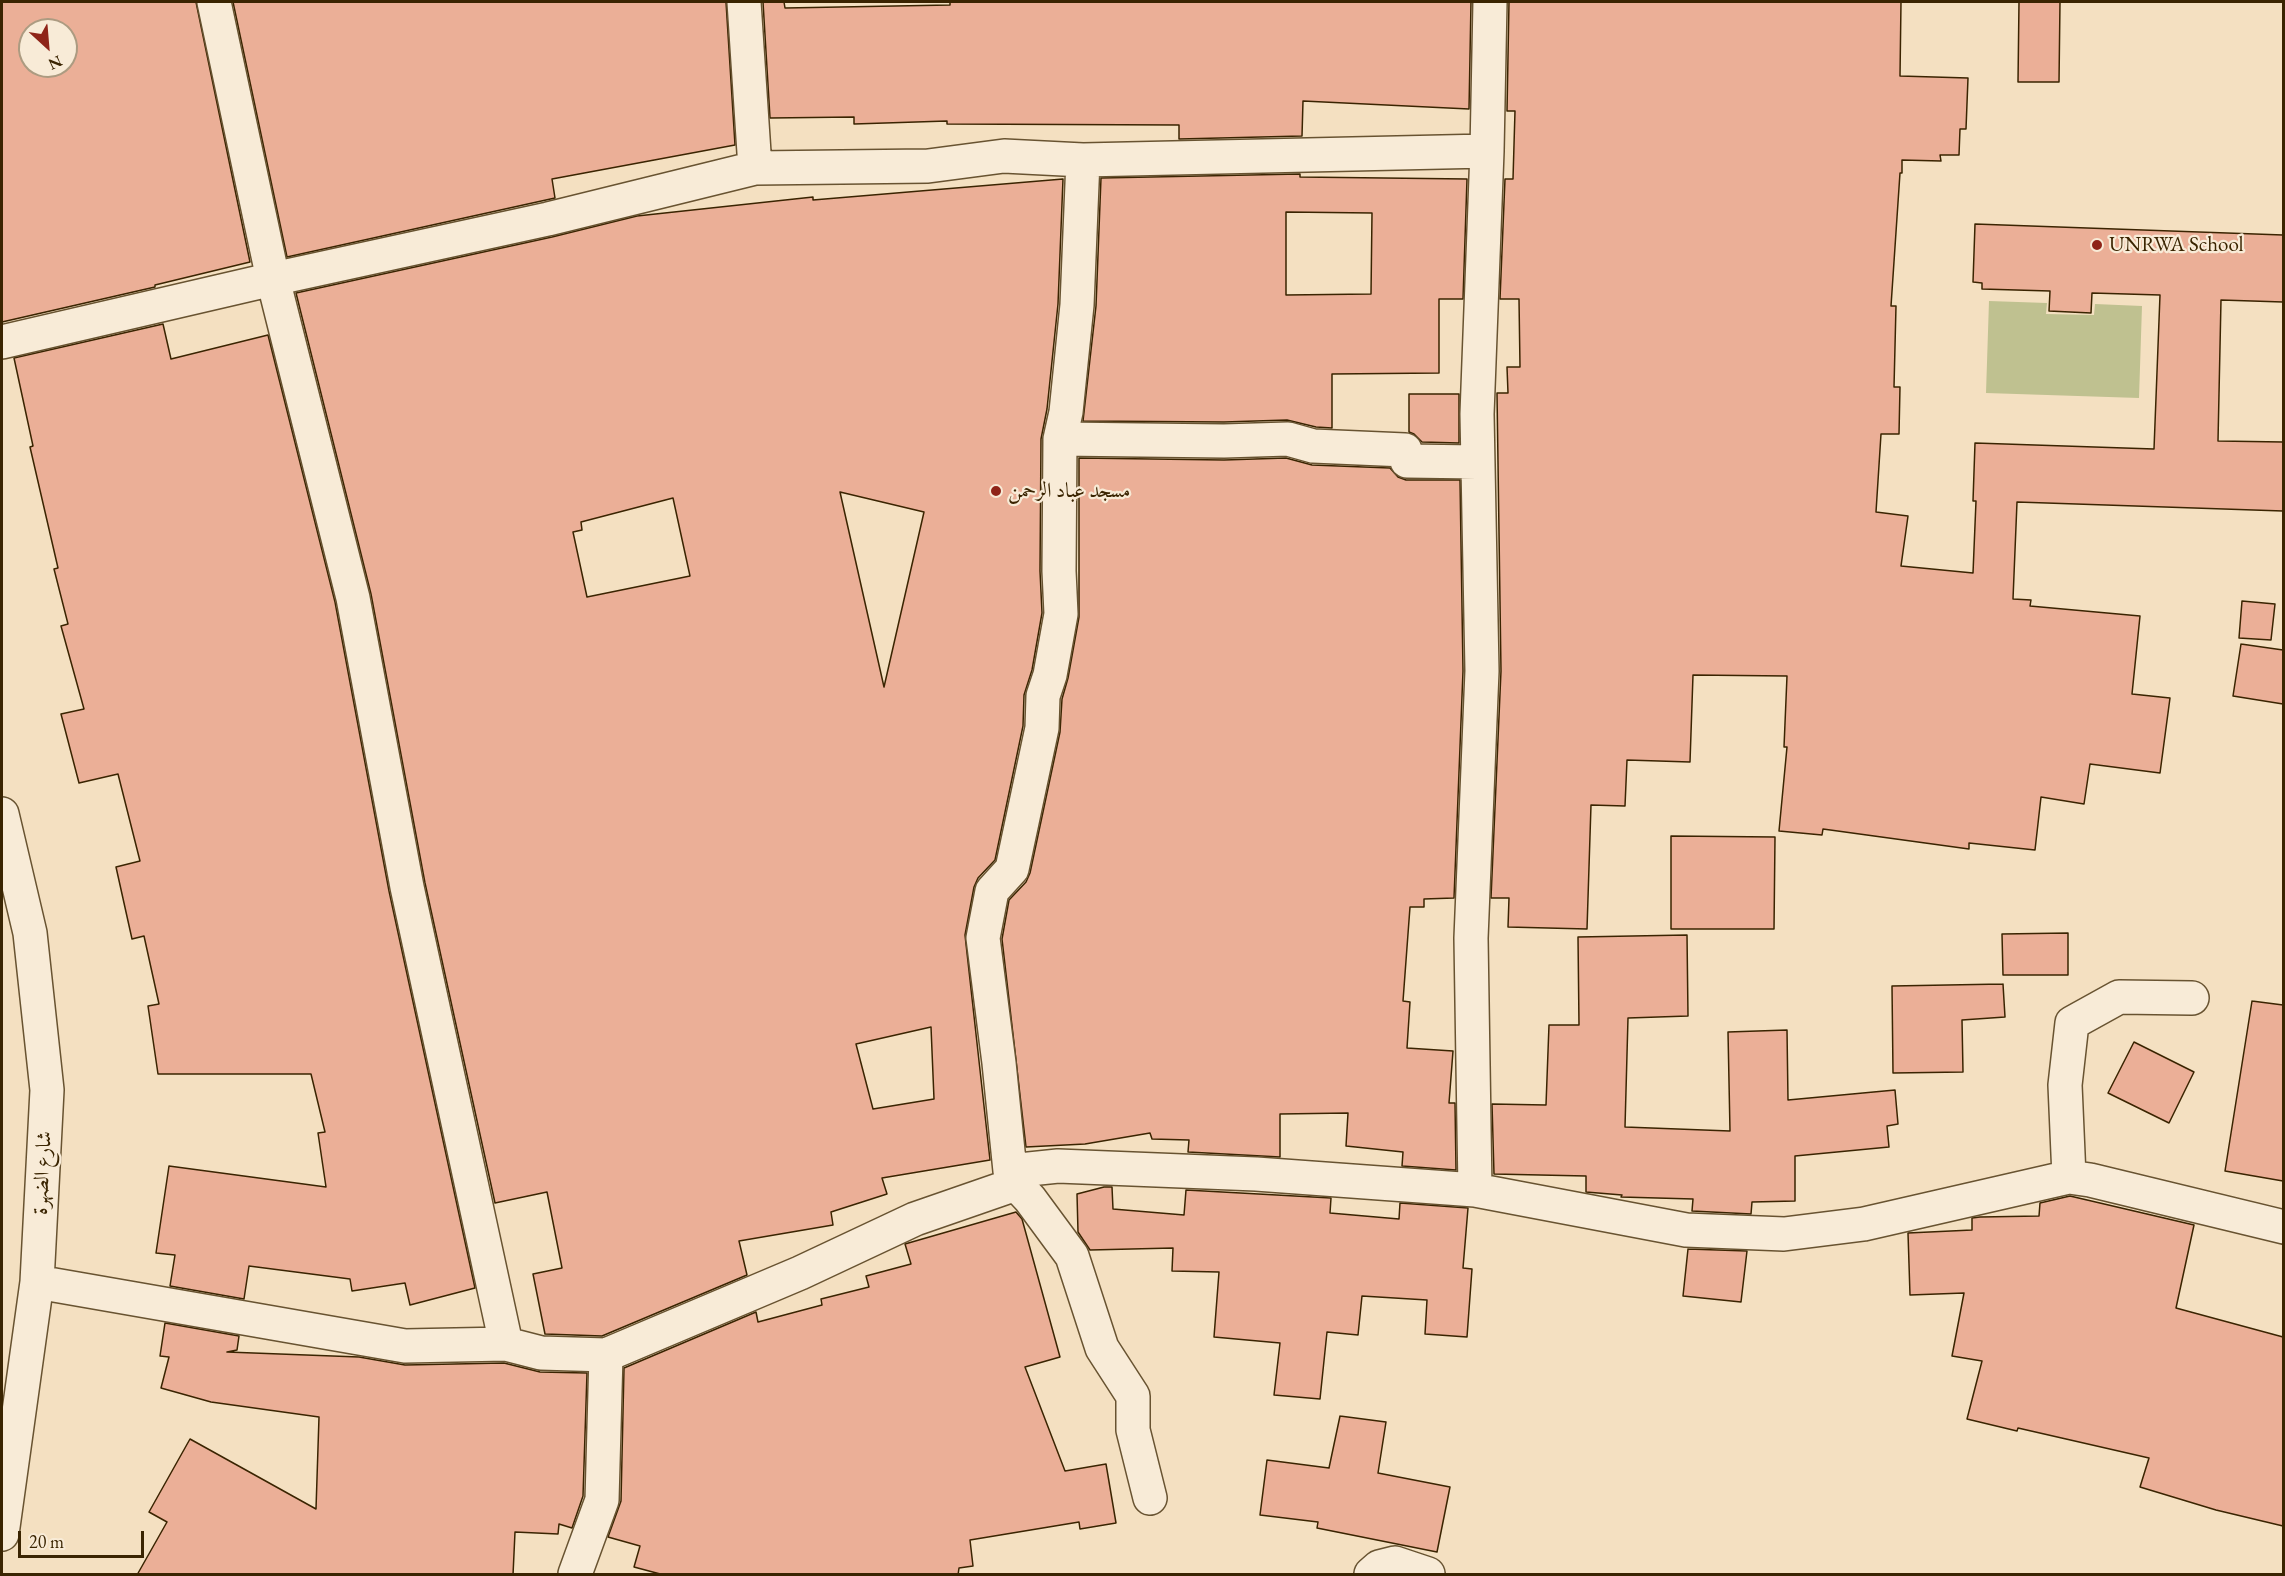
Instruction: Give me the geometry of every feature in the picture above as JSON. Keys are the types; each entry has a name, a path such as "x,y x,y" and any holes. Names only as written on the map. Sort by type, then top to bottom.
{"street":[{"path":"214,2 273,279 353,598 407,886 506,1344"},
{"path":"744,2 755,168"},
{"path":"1475,1190 1471,938 1482,671 1477,462 1490,2"},
{"path":"2,342 273,279 548,219 755,168 928,166 1004,156 1083,160 1487,151"},
{"path":"1083,160 1077,305 1066,412 1060,439 1061,614 1050,675 1043,696 1042,728 1012,869 992,891 983,938 1013,1178 1072,1256 1102,1348 1133,1396 1133,1430 1150,1498"},
{"path":"1060,439 1224,441 1288,439 1313,446 1405,450 1407,461 1477,462"},
{"name":"شارع الضهرة","path":"2,814 30,933 47,1090 38,1282 2,1534"},
{"path":"2069,1176 2065,1085 2072,1023 2120,997 2192,998"},
{"path":"38,1282 405,1346 506,1344 541,1353 606,1355 800,1273 915,1219 1013,1178 1058,1166 1256,1174 1475,1190 1686,1230 1784,1234 1864,1224 2069,1176 2283,1227"},
{"path":"575,1575 602,1500 606,1355"},
{"path":"1371,1575 1379,1567 1395,1563 1428,1575"}],"green space":[{"path":"1989,301 2047,303 2046,314 2094,315 2095,304 2142,306 2139,398 1986,393"}],"building":[{"path":"2,2 196,2 250,262 155,285 155,287 2,322"},
{"path":"233,2 726,2 735,145 552,179 555,198 287,257"},
{"path":"763,2 784,2 785,8 950,5 950,2 1471,2 1469,109 1303,101 1302,136 1179,139 1179,125 947,124 947,121 854,124 854,117 770,118"},
{"path":"1509,2 1901,2 1900,76 1968,78 1966,129 1960,129 1959,155 1940,155 1941,161 1902,160 1902,173 1900,173 1891,306 1896,306 1894,387 1900,387 1899,434 1881,434 1876,512 1908,516 1901,566 1973,573 1976,501 1973,501 1975,443 2154,449 2160,295 2092,293 2091,313 2049,311 2050,291 1982,289 1982,283 1973,282 1975,224 2283,235 2283,302 2221,300 2218,441 2283,442 2283,511 2017,502 2013,599 2031,600 2030,606 2140,616 2132,694 2170,698 2160,773 2090,764 2084,804 2041,797 2035,850 1969,843 1969,849 1823,829 1822,835 1779,831 1787,747 1784,747 1787,676 1693,675 1690,762 1627,760 1625,806 1591,805 1587,929 1508,927 1509,898 1491,898 1501,671 1497,393 1508,393 1507,367 1520,367 1519,299 1500,299 1505,179 1513,179 1515,111 1507,111"},
{"path":"2019,2 2060,2 2059,82 2018,82"},
{"path":"1300,174 1300,177 1467,179 1463,299 1439,299 1439,373 1332,374 1332,428 1316,427 1287,420 1083,421 1096,306 1101,178","holes":["1286,212 1372,213 1371,294 1286,295"]},
{"path":"1063,179 1058,304 1047,409 1041,439 1042,613 1032,670 1024,695 1023,726 995,860 978,878 974,887 965,935 990,1160 882,1178 887,1194 831,1212 833,1225 739,1241 747,1275 602,1336 545,1334 533,1274 562,1268 547,1192 495,1203 425,883 371,594 296,293 637,216 813,197 813,200","holes":["840,492 924,512 884,687","673,498 690,576 587,597 573,532 582,530 581,522","931,1027 934,1099 873,1109 856,1044"]},
{"path":"163,324 171,359 268,335 335,602 389,891 475,1288 410,1305 405,1283 352,1291 350,1279 249,1266 244,1299 170,1286 175,1255 156,1253 169,1166 326,1187 318,1133 325,1132 311,1074 158,1074 148,1006 159,1004 144,936 132,939 116,867 140,861 118,774 79,783 61,714 84,709 61,626 68,624 54,569 58,568 30,447 33,446 14,358"},
{"path":"1409,394 1459,394 1459,443 1422,442 1409,432"},
{"path":"1079,458 1224,460 1286,458 1312,465 1390,468 1398,477 1406,480 1460,480 1463,671 1454,898 1424,899 1424,907 1410,907 1403,1001 1410,1002 1407,1048 1453,1051 1449,1103 1455,1103 1456,1170 1402,1166 1403,1152 1346,1146 1348,1113 1280,1114 1280,1157 1188,1152 1189,1140 1152,1139 1150,1133 1085,1144 1026,1147 1002,939 1009,900 1026,882 1030,873 1060,732 1062,699 1079,617"},
{"path":"2242,601 2275,604 2271,640 2239,638"},
{"path":"2241,644 2283,650 2283,704 2233,696"},
{"path":"1671,836 1775,837 1774,929 1671,929"},
{"path":"2068,933 2068,975 2003,975 2002,934"},
{"path":"1687,935 1688,1016 1628,1018 1625,1127 1730,1131 1728,1032 1787,1030 1788,1100 1895,1090 1898,1124 1887,1126 1889,1147 1795,1156 1795,1201 1752,1202 1751,1214 1692,1211 1693,1199 1621,1197 1622,1195 1586,1192 1586,1176 1494,1174 1492,1104 1546,1105 1549,1025 1579,1025 1578,937"},
{"path":"2003,984 2005,1017 1962,1020 1963,1072 1893,1073 1892,986"},
{"path":"2252,1001 2283,1005 2283,1181 2225,1171"},
{"path":"2134,1042 2194,1072 2169,1123 2108,1093"},
{"path":"1112,1187 1113,1209 1184,1215 1186,1190 1331,1198 1330,1213 1399,1219 1400,1203 1468,1208 1463,1268 1472,1269 1467,1337 1425,1334 1427,1300 1362,1296 1358,1335 1327,1332 1320,1399 1274,1395 1280,1343 1214,1337 1219,1272 1172,1271 1173,1248 1090,1250 1078,1232 1077,1194"},
{"path":"2070,1196 2194,1225 2176,1308 2283,1337 2283,1526 2216,1510 2140,1487 2149,1458 2018,1428 2017,1431 1967,1419 1982,1361 1952,1356 1964,1293 1910,1295 1908,1233 1972,1230 1972,1218 2039,1216 2040,1203"},
{"path":"1016,1212 1022,1219 1060,1357 1025,1367 1065,1471 1106,1464 1116,1523 1080,1529 1079,1522 970,1540 973,1566 959,1568 958,1575 664,1575 634,1567 640,1546 608,1537 621,1501 624,1368 756,1312 758,1322 822,1305 821,1299 869,1287 866,1276 911,1264 905,1244"},
{"path":"1688,1249 1747,1251 1741,1302 1683,1296"},
{"path":"165,1323 239,1336 237,1350 227,1352 359,1357 405,1365 504,1363 540,1372 587,1373 583,1496 572,1528 559,1524 558,1534 515,1532 513,1575 137,1575 167,1522 149,1512 190,1439 316,1509 319,1417 211,1402 161,1388 169,1357 160,1356"},
{"path":"1340,1416 1386,1422 1378,1473 1450,1487 1437,1552 1317,1528 1318,1522 1260,1515 1267,1460 1329,1468"}],"place":[{"name":"UNRWA School","path":"2097,245"},
{"name":"مسجد عباد الرحمن","path":"996,491"}]}
